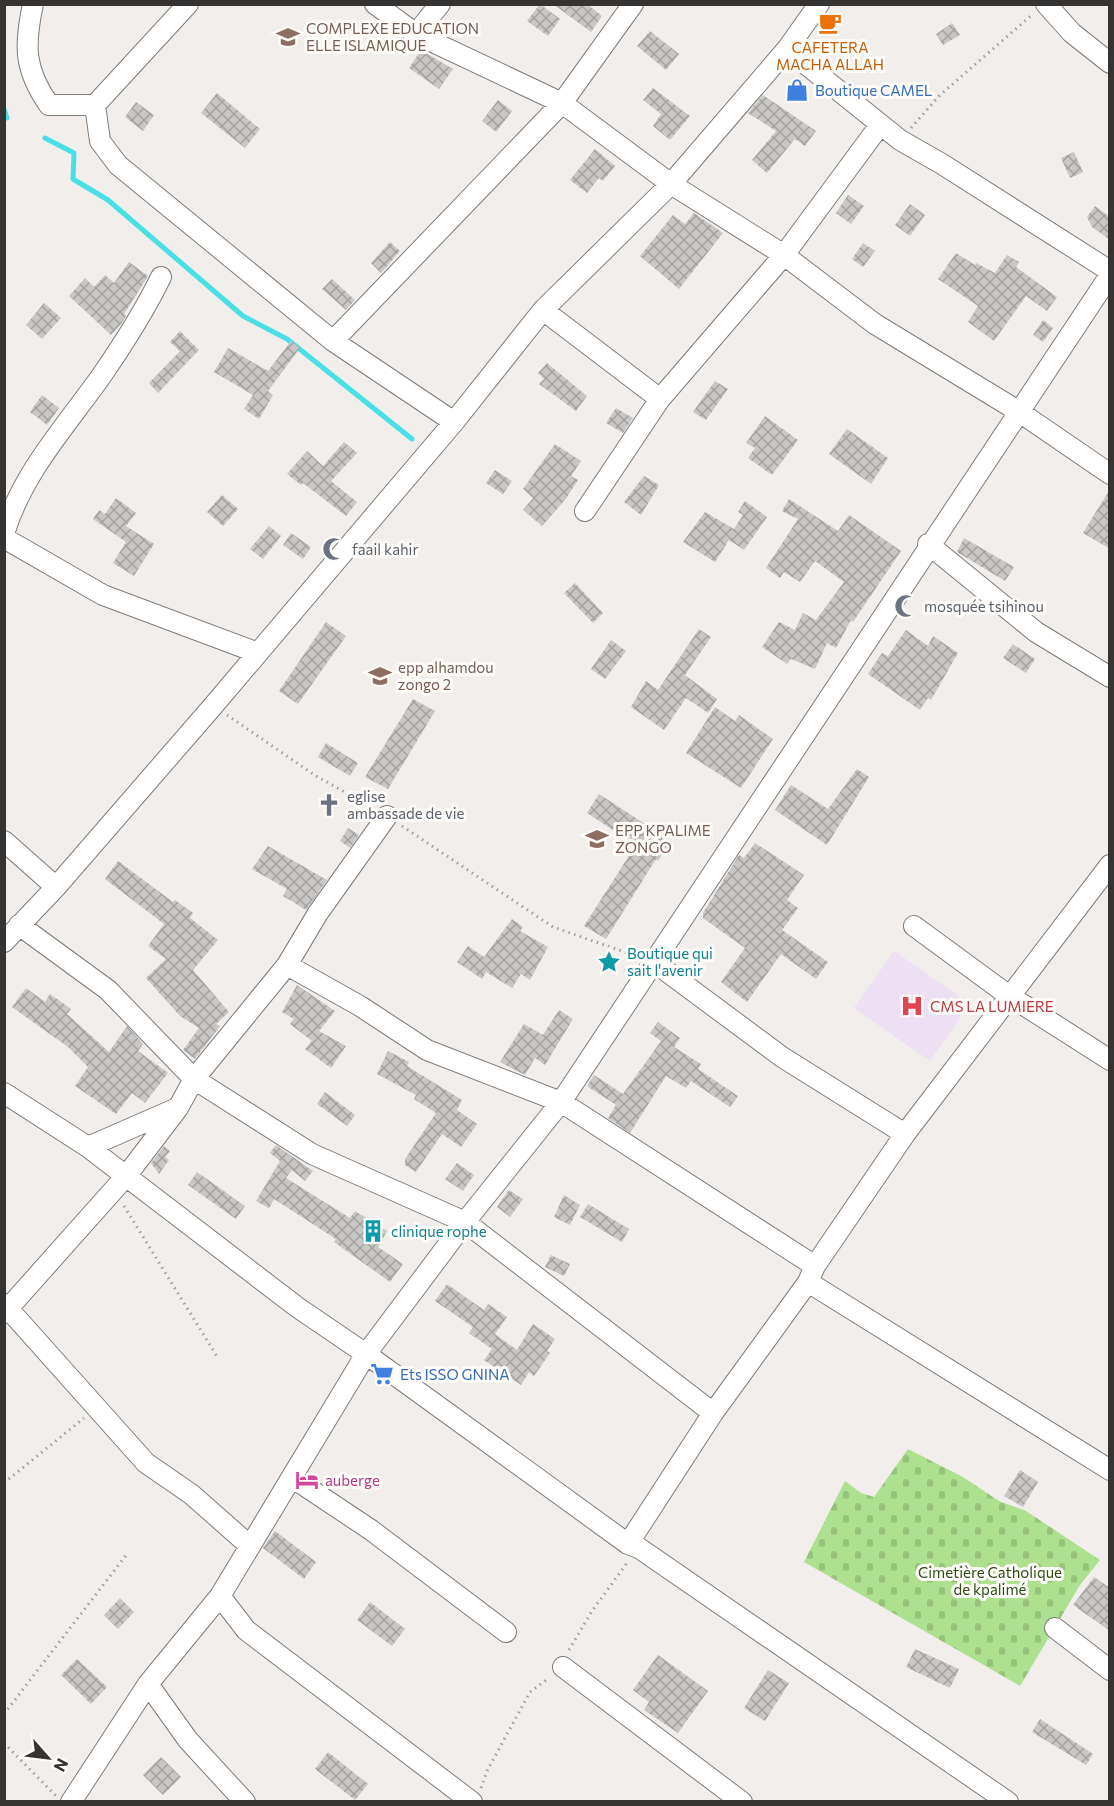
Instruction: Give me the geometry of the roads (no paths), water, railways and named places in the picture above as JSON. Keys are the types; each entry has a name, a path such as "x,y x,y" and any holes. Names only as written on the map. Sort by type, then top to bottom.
{"street":[{"path":"33,4 26,40 34,84 49,105 95,105 188,4"},
{"path":"375,4 416,34 562,103 671,184 784,255 875,324 1018,411 1110,474"},
{"path":"416,34 440,4"},
{"path":"333,341 562,103 633,4"},
{"path":"4,942 56,887 213,706 454,422 543,310 671,184 787,49 819,4"},
{"path":"1041,8 1110,63"},
{"path":"71,1802 148,1684 220,1596 366,1354 465,1222 561,1102 928,544 1110,273 942,164 900,140 787,49"},
{"path":"95,105 100,141 118,165 333,341 454,422"},
{"path":"585,511 660,399 784,255 880,125"},
{"path":"161,277 141,318 64,422 13,504 4,536 103,595 258,653"},
{"path":"543,310 660,399"},
{"path":"928,544 1036,632 1110,677"},
{"path":"250,1546 191,1494 146,1463 6,1309 127,1175 178,1108 194,1079 287,964 318,913 387,816"},
{"path":"4,841 56,887"},
{"path":"628,1544 713,1413 811,1274 905,1134 1008,995 1110,865"},
{"path":"19,925 108,990 194,1079 312,1154 465,1222 713,1413"},
{"path":"914,926 1008,995 1110,1060"},
{"path":"654,962 782,1057 905,1134"},
{"path":"287,964 360,1006 427,1050 561,1102 811,1274 1110,1470"},
{"path":"4,1093 127,1175 297,1307 366,1354 628,1544 639,1548 1008,1802"},
{"path":"88,1147 178,1108"},
{"path":"293,1478 371,1530 506,1632"},
{"path":"220,1596 246,1630 472,1802"},
{"path":"1055,1628 1110,1670"},
{"path":"563,1667 742,1802"},
{"path":"148,1684 188,1740 245,1802"}],"waterway":[{"path":"4,109 7,118"},
{"path":"45,138 74,153 73,179 108,200 243,316 287,339 412,439"}],"place":[{"name":"CAFETERA MACHA ALLAH","path":"830,23"},
{"name":"COMPLEXE EDUCATION ELLE ISLAMIQUE","path":"288,37"},
{"name":"Boutique CAMEL","path":"797,90"},
{"name":"faail kahir","path":"334,549"},
{"name":"mosquée tsihinou","path":"906,606"},
{"name":"epp alhamdou zongo 2","path":"380,676"},
{"name":"eglise ambassade de vie","path":"329,805"},
{"name":"EPP KPALIME ZONGO","path":"597,839"},
{"name":"Boutique qui sait l'avenir","path":"609,962"},
{"name":"CMS LA LUMIERE","path":"912,1006"},
{"name":"clinique rophe","path":"373,1231"},
{"name":"Ets ISSO GNINA","path":"382,1374"},
{"name":"auberge","path":"307,1480"}],"park label":[{"name":"Cimetière Catholique de kpalimé","path":"990,1580"}]}
